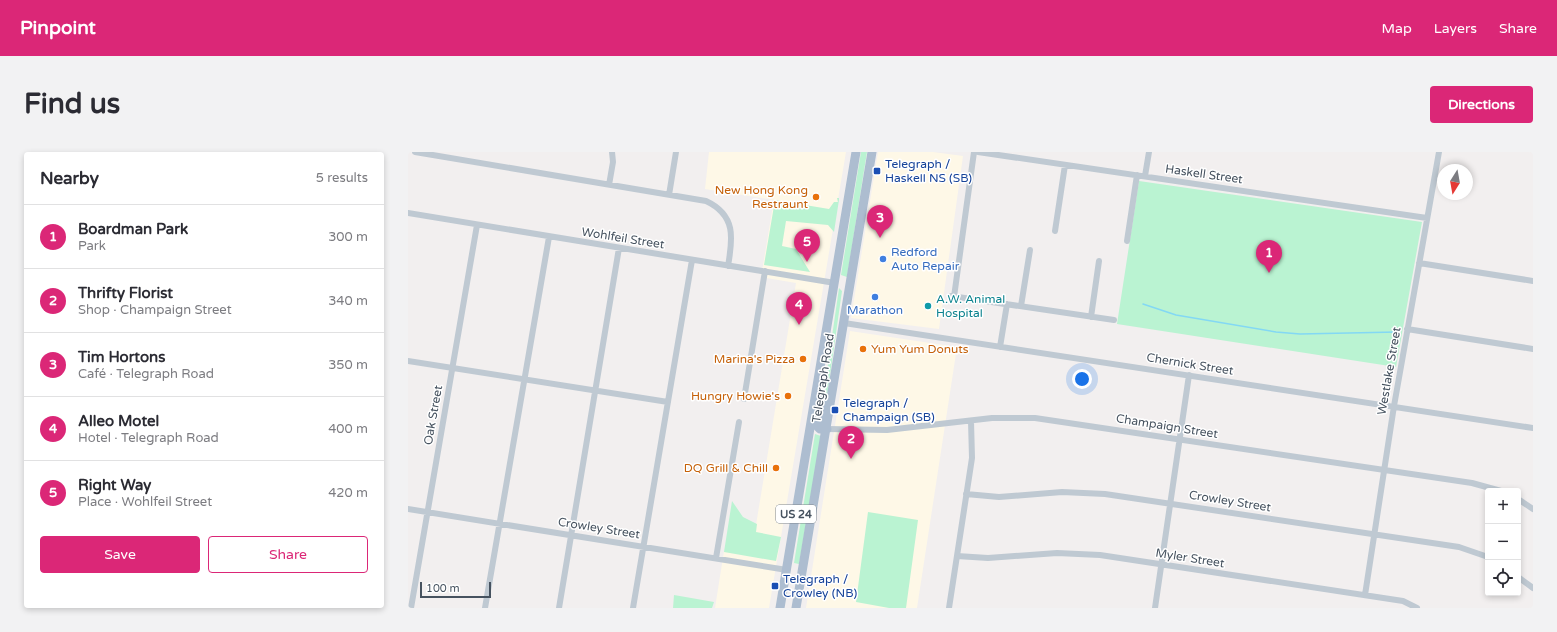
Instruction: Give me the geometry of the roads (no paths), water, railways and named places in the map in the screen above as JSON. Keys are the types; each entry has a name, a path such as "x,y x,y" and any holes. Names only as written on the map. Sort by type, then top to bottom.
{"main road":[{"name":"Telegraph Road","path":"781,606 856,152"},
{"name":"Telegraph Road","path":"796,608 872,152"},
{"path":"835,282 842,282 844,284 837,331 839,351"},
{"path":"823,353 826,368 818,427 820,429 827,429"},
{"path":"787,570 794,569 796,571 791,608"}],"street":[{"path":"415,152 706,201 723,213 728,222 732,234 728,266"},
{"path":"609,185 613,162 612,152"},
{"path":"669,195 676,152"},
{"path":"974,152 952,296 1114,320"},
{"name":"Haskell Street","path":"978,152 1427,218"},
{"path":"1145,176 1149,152"},
{"name":"Westlake Street","path":"1365,595 1394,406 1439,152"},
{"path":"1055,231 1065,165"},
{"path":"1127,241 1137,175"},
{"name":"Wohlfeil Street","path":"408,213 548,237 835,282"},
{"name":"Oak Street","path":"411,608 477,225"},
{"path":"485,608 548,237"},
{"path":"559,608 619,248"},
{"path":"1022,306 1030,250"},
{"path":"633,608 692,260"},
{"path":"1092,317 1099,261"},
{"path":"1419,263 1533,281"},
{"path":"744,399 764,271"},
{"path":"1000,347 1007,304"},
{"name":"Chernick Street","path":"844,323 1533,428"},
{"path":"1407,330 1533,349"},
{"path":"408,361 668,402"},
{"path":"1155,608 1190,375"},
{"name":"Champaign Street","path":"827,429 887,430 1006,418 1035,418 1472,483 1490,488"},
{"path":"949,608 973,448 971,421"},
{"path":"716,558 739,422"},
{"name":"Crowley Street","path":"966,494 999,497 1062,492 1085,493 1170,503 1459,547 1485,556"},
{"path":"1521,501 1533,509"},
{"name":"Crowley Street","path":"408,509 787,570"},
{"name":"Myler Street","path":"957,556 988,558 1038,554 1076,554 1161,565 1403,601 1417,608"},
{"path":"1521,579 1533,588"}],"waterway":[{"path":"1143,304 1176,315 1276,332 1300,334 1397,332"}],"place":[{"name":"Telegraph / Haskell NS (SB)","path":"877,171"},
{"name":"New Hong Kong Restraunt","path":"816,197"},
{"name":"Tim Hortons","path":"880,238"},
{"name":"Redford Auto Repair","path":"883,259"},
{"name":"Right Way","path":"807,262"},
{"name":"Boardman Park","path":"1269,273"},
{"name":"Marathon","path":"875,297"},
{"name":"A.W. Animal Hospital","path":"928,306"},
{"name":"Alleo Motel","path":"799,325"},
{"name":"Yum Yum Donuts","path":"863,349"},
{"name":"Marina's Pizza","path":"803,359"},
{"name":"Hungry Howie's","path":"788,396"},
{"name":"Telegraph / Champaign (SB)","path":"835,410"},
{"name":"Thrifty Florist","path":"851,459"},
{"name":"DQ Grill & Chill","path":"776,468"},
{"name":"Telegraph / Crowley (NB)","path":"775,586"}]}
